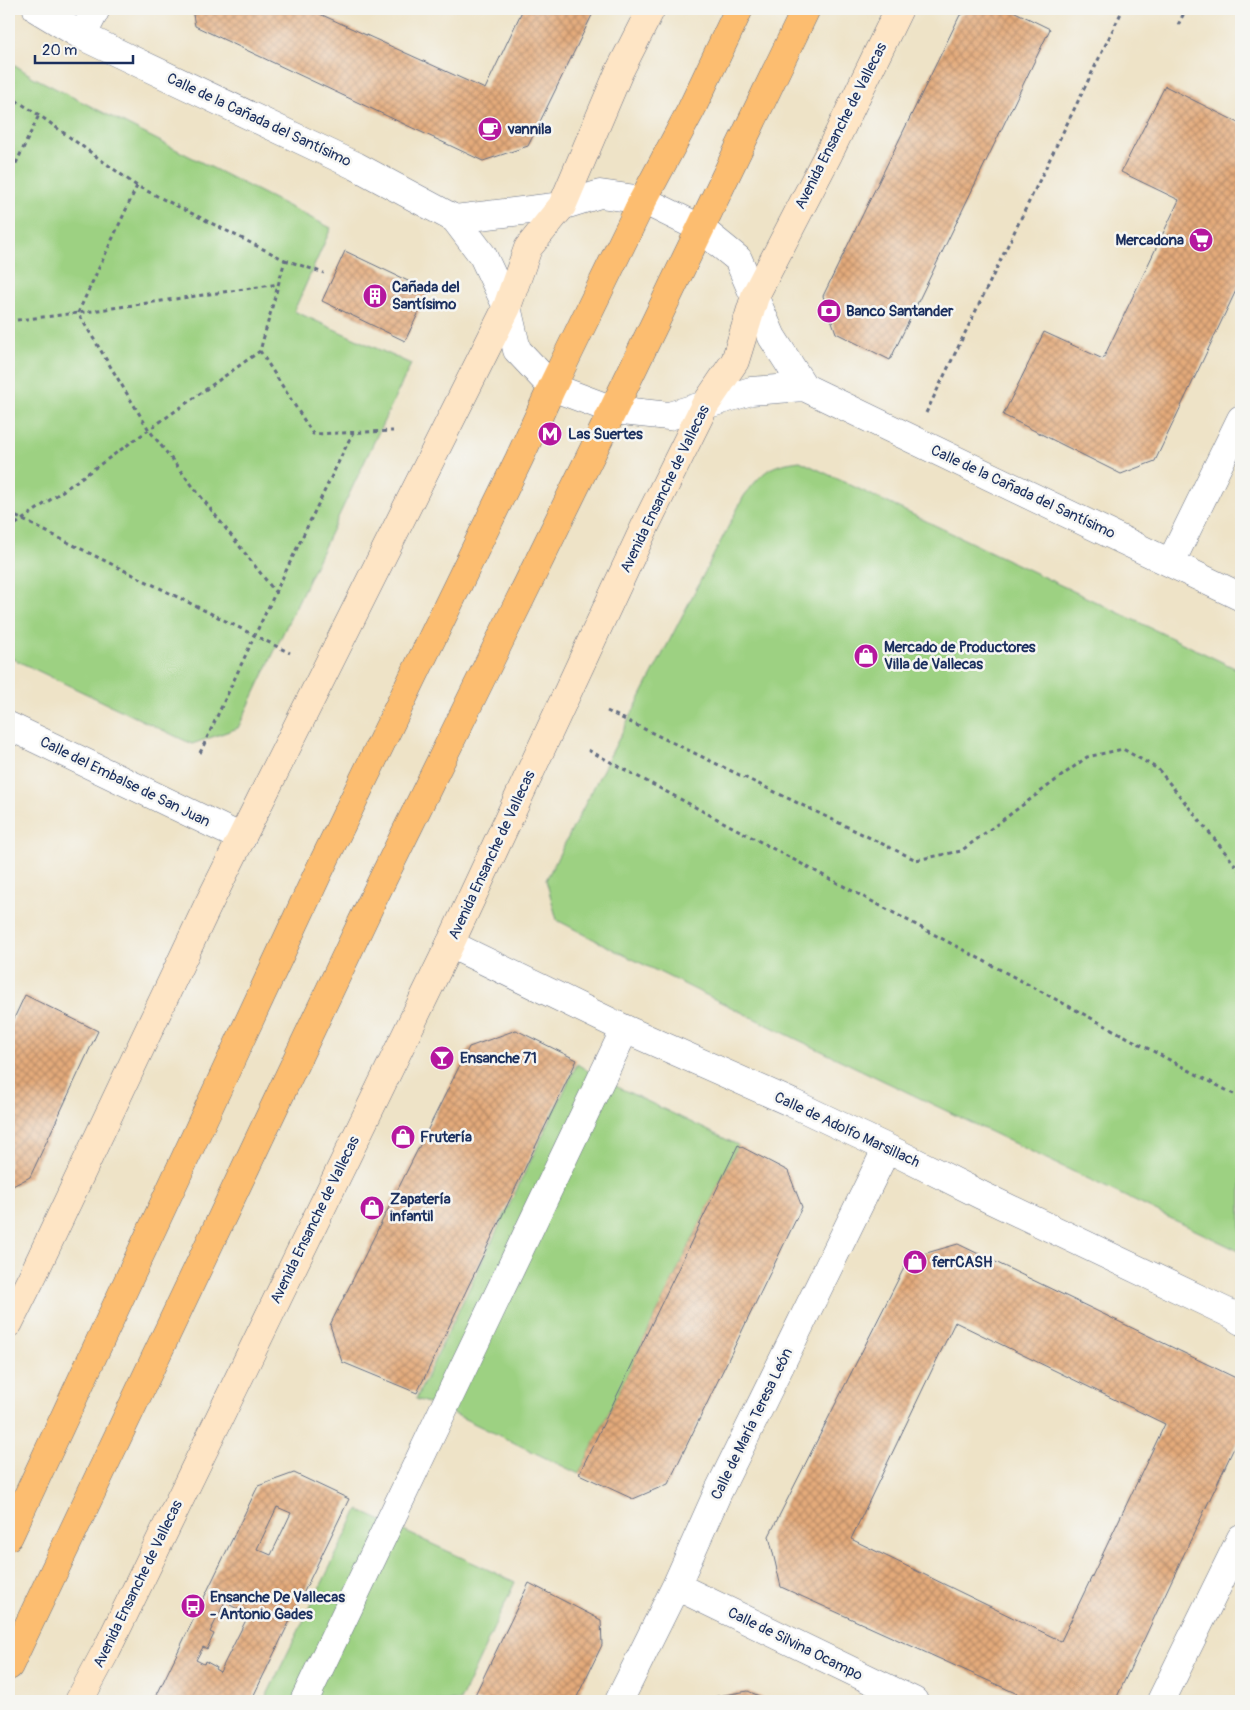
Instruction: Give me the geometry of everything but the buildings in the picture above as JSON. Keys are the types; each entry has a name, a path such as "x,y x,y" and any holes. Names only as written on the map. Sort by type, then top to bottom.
{"main road":[{"path":"9,1536 319,872 643,200 691,110 739,9"},
{"path":"9,1666 373,899 613,410 806,9"}],"street":[{"name":"Calle de la Cañada del Santísimo","path":"36,9 82,36 356,166 455,219 483,256 507,307 517,350 552,387 613,410 669,416 751,391 804,387 1241,596"},
{"path":"82,36 96,9"},
{"path":"9,1323 242,838 507,307 528,248 562,206 619,72 651,9"},
{"name":"Avenida Ensanche de Vallecas","path":"79,1701 111,1640 450,944 647,522 705,405 735,361 755,296 829,153 899,9"},
{"path":"455,219 509,214 562,206 600,194 643,200 700,228 738,259 772,337 804,387"},
{"path":"1171,562 1241,419"},
{"name":"Calle del Embalse de San Juan","path":"9,726 242,838"},
{"name":"Calle de Adolfo Marsillach","path":"450,944 625,1029 792,1103 887,1148 1241,1321"},
{"path":"304,1701 625,1029"},
{"name":"Calle de María Teresa León","path":"619,1701 676,1586 718,1492 887,1148"},
{"path":"1160,1701 1241,1538"},
{"name":"Calle de Silvina Ocampo","path":"676,1586 914,1701"}],"path":[{"path":"913,440 1123,9"},
{"path":"1178,25 1186,9"},
{"path":"9,96 137,186 285,260 324,272"},
{"path":"9,178 38,115"},
{"path":"78,313 137,186"},
{"path":"9,529 260,351 285,260"},
{"path":"9,321 279,284"},
{"path":"78,313 149,430 276,593"},
{"path":"260,351 312,434 393,431"},
{"path":"200,753 254,635 353,432"},
{"path":"9,512 290,653"},
{"path":"607,711 916,860 961,851 1087,757 1123,749 1158,768 1241,872"},
{"path":"588,750 1241,1098"}],"green space":[{"path":"9,61 33,77 331,228 294,311 411,364 238,728 192,744 9,657"},
{"path":"800,461 1241,671 1241,1252 788,1035 557,920 546,880 744,496 762,475 773,467"},
{"path":"577,1064 601,1079 738,1145 579,1474 444,1409 416,1399"},
{"path":"358,1510 515,1582 460,1701 264,1701"}],"place":[{"name":"vannila","path":"490,129"},
{"name":"Mercadona","path":"1201,240"},
{"name":"Cañada del Santísimo","path":"375,296"},
{"name":"Banco Santander","path":"829,311"},
{"name":"Las Suertes","path":"550,434"},
{"name":"Mercado de Productores Villa de Vallecas","path":"866,656"},
{"name":"Ensanche 71","path":"442,1058"},
{"name":"Frutería","path":"403,1137"},
{"name":"Zapatería infantil","path":"372,1208"},
{"name":"ferrCASH","path":"915,1262"},
{"name":"Ensanche De Vallecas - Antonio Gades","path":"193,1606"}]}
